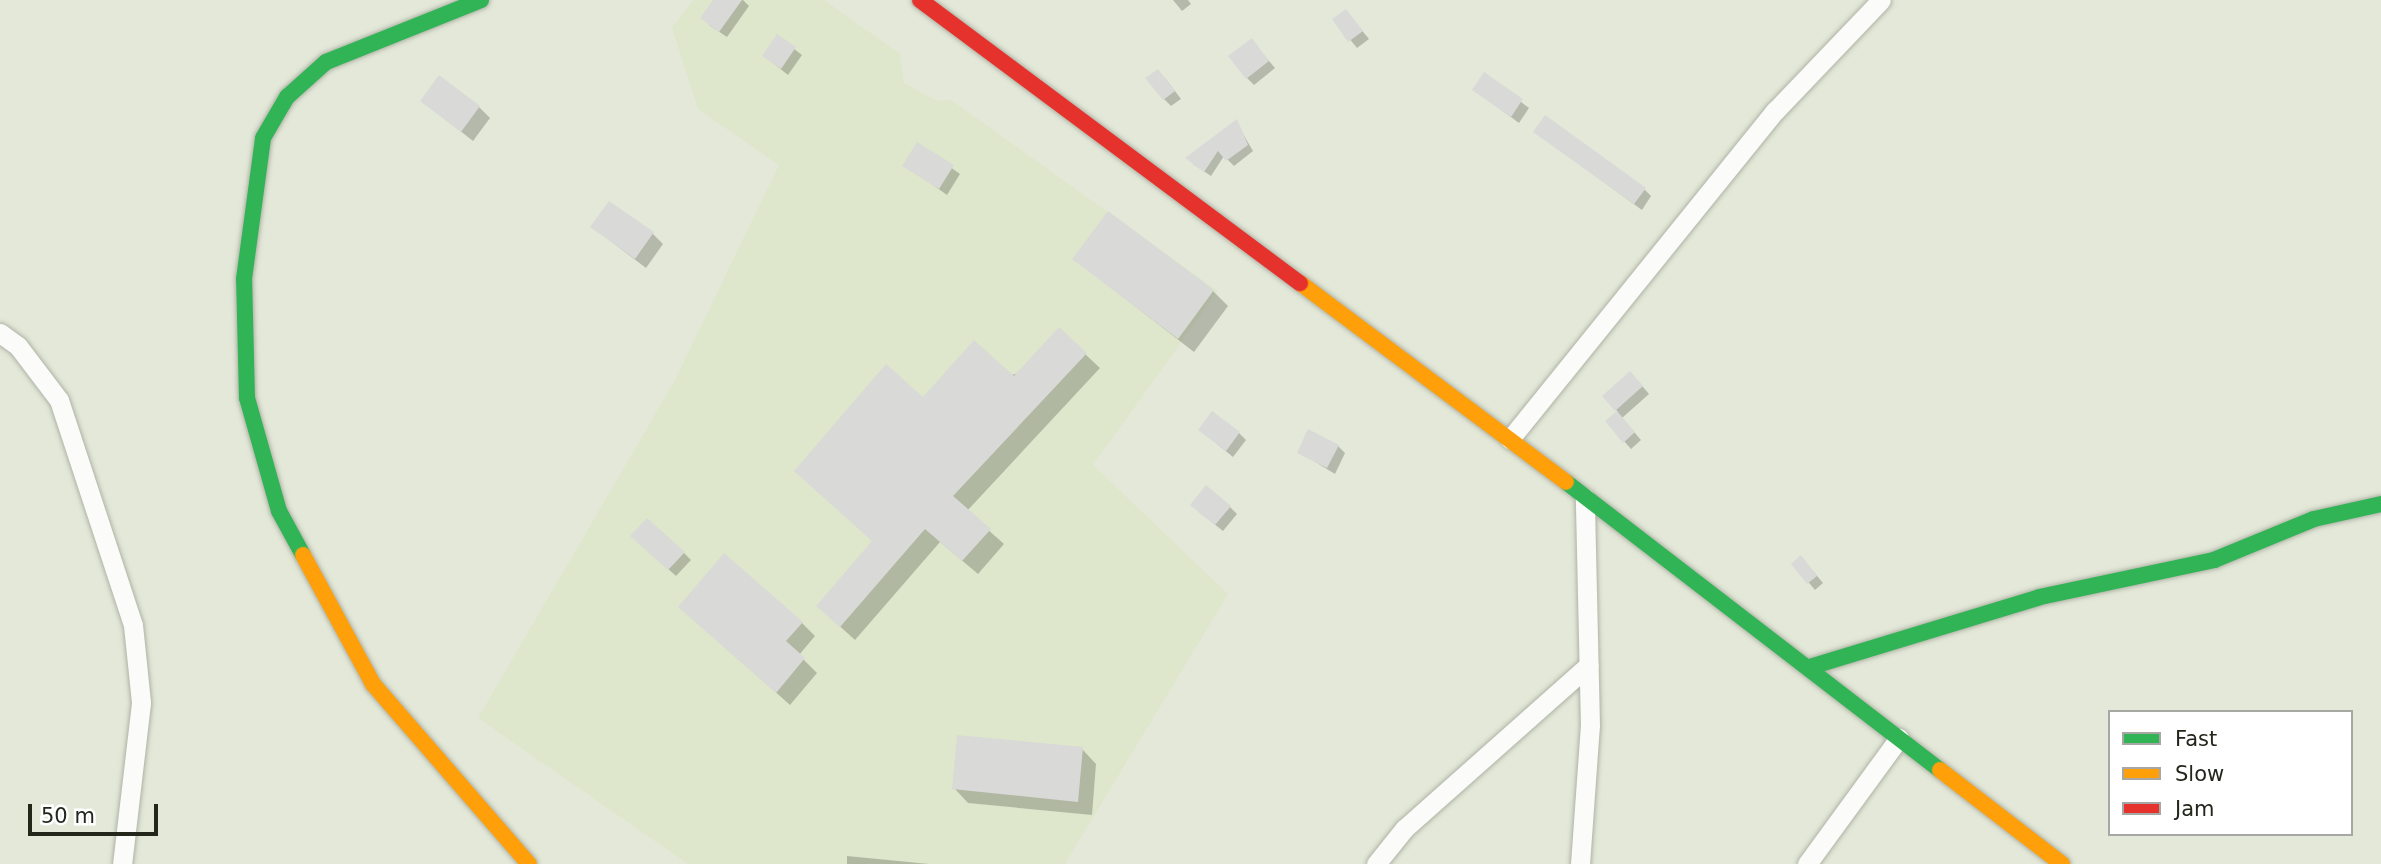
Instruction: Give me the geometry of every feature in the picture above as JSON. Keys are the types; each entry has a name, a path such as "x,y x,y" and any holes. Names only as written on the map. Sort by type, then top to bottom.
{"street":[{"path":"481,0 326,62 287,97 263,138 243,279 247,398 279,511 373,684 529,864"},
{"path":"920,0 1510,439 1810,667 2062,864"},
{"path":"1510,439 1774,111 1881,0"},
{"path":"0,332 59,400 133,625 141,703 122,864"},
{"path":"1580,864 1589,665 1585,498"},
{"path":"1810,667 2040,597 2214,560 2314,519 2381,504"},
{"path":"1376,864 1404,829 1589,665"},
{"path":"1807,864 1899,738"}],"shaded area":[{"path":"693,0 824,0 900,54 904,83 937,101 951,100 1218,291 1093,465 1228,594 1065,864 688,864 478,718 674,382 779,165 698,109 672,28"}],"building":[{"path":"713,0 742,0 719,32 700,18"},
{"path":"1346,9 1363,31 1348,42 1332,19"},
{"path":"777,34 796,47 781,69 762,56"},
{"path":"1252,38 1269,61 1246,79 1228,56"},
{"path":"1158,69 1175,91 1163,100 1145,78"},
{"path":"1484,72 1523,99 1511,117 1472,90"},
{"path":"439,75 480,106 461,132 420,101"},
{"path":"1545,115 1646,188 1634,204 1533,132"},
{"path":"1237,119 1248,145 1226,161 1218,151 1204,172 1185,158"},
{"path":"917,142 954,165 939,189 902,166"},
{"path":"609,201 654,232 635,259 590,227"},
{"path":"1108,211 1214,290 1178,339 1072,259"},
{"path":"1059,327 1087,353 953,496 991,529 962,561 925,529 840,627 816,606 872,541 794,471 886,364 923,397 974,340 1014,376"},
{"path":"1630,371 1643,386 1615,411 1602,396"},
{"path":"1212,411 1240,432 1226,451 1198,430"},
{"path":"1617,411 1635,432 1623,443 1605,421"},
{"path":"1308,429 1339,445 1327,468 1297,453"},
{"path":"1206,485 1231,506 1215,525 1190,505"},
{"path":"647,518 685,552 668,570 630,536"},
{"path":"724,553 803,622 786,641 805,658 776,693 678,607"},
{"path":"1801,555 1817,576 1807,584 1791,564"},
{"path":"957,735 1083,747 1078,802 952,789"}],"traffic: fast":[{"path":"303,555 279,511 247,398 244,279 263,138 287,97 326,62 481,0"},
{"path":"1566,482 1940,770"},
{"path":"1810,667 2040,597 2214,560 2314,519 2381,504"}],"traffic: slow":[{"path":"1300,283 1566,482"},
{"path":"303,555 373,684 529,864"},
{"path":"1940,770 2062,864"}],"traffic: jam":[{"path":"920,0 1300,283"}]}
